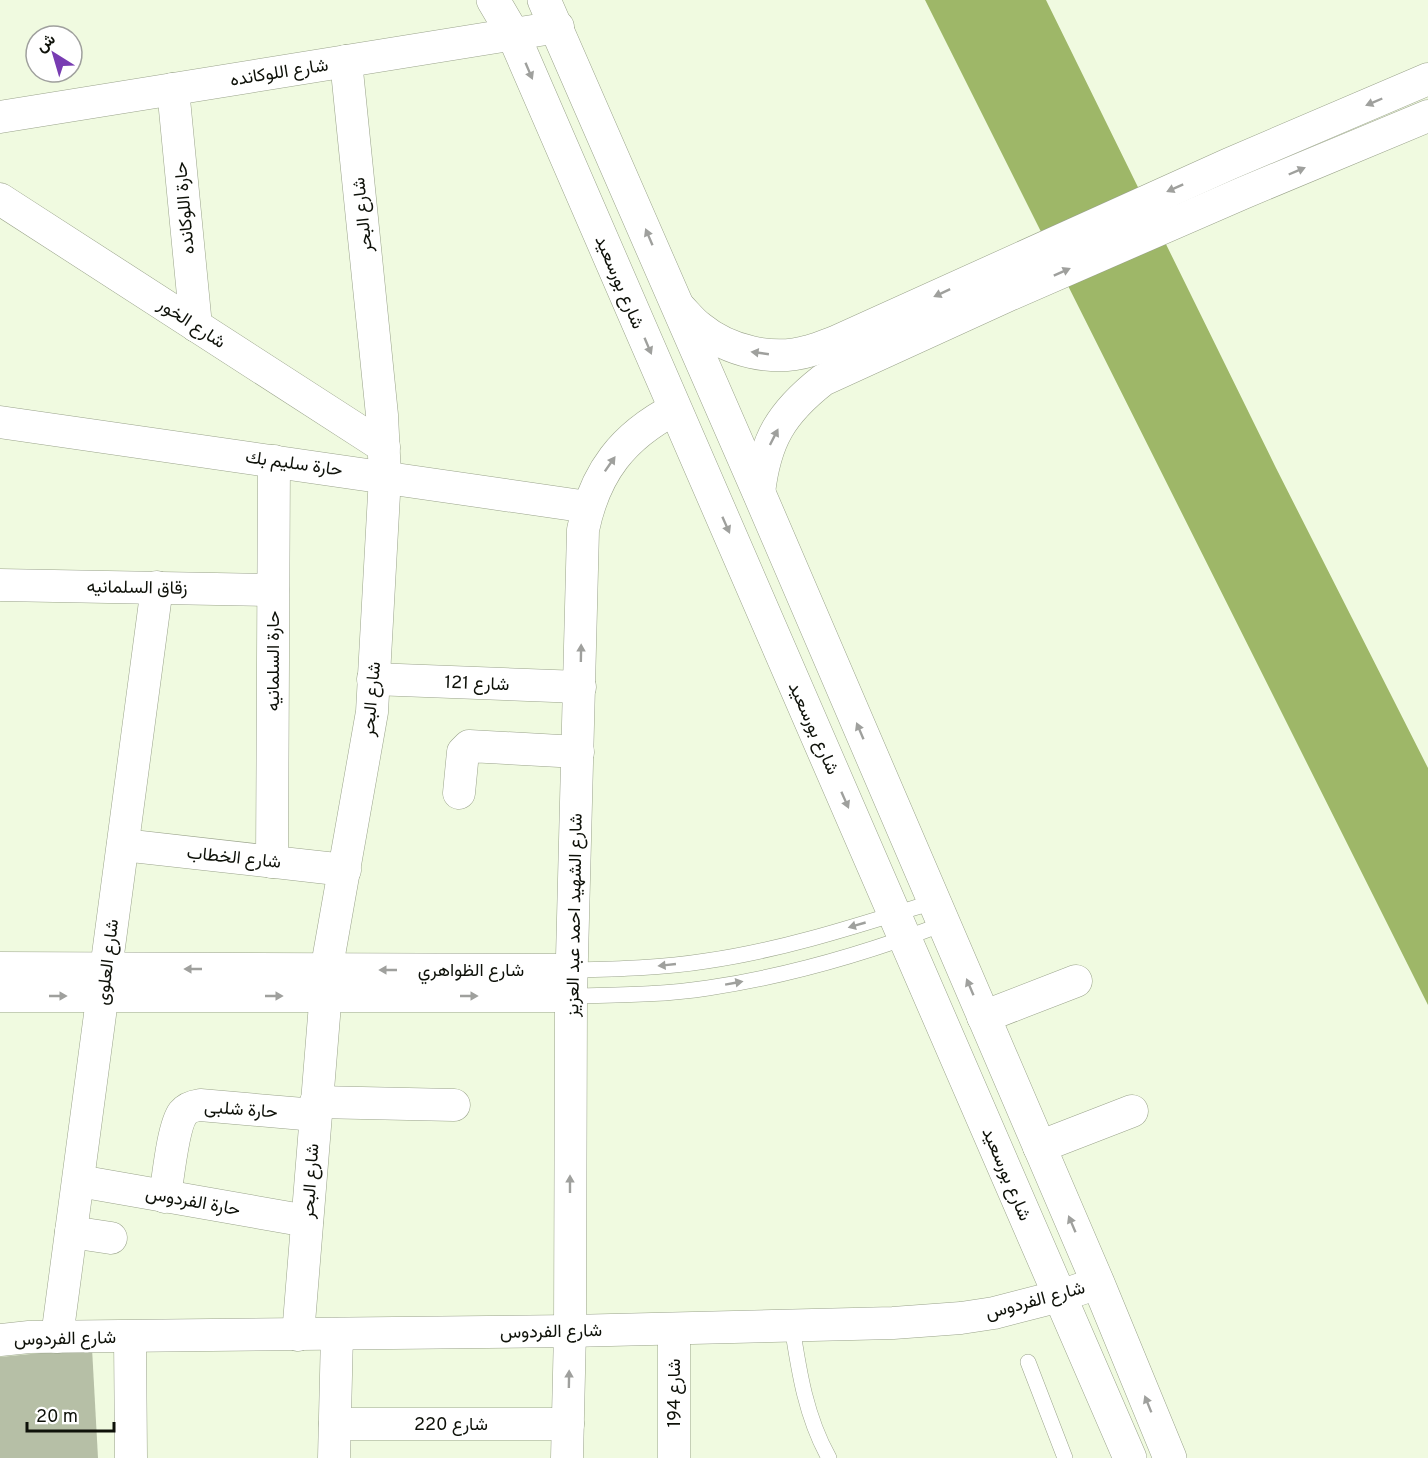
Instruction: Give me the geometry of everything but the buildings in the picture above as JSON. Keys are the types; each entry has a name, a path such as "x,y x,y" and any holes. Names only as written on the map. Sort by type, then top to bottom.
{"main road":[{"name":"شارع بورسعيد","path":"493,0 513,34 900,926 1060,1296 1123,1456"},
{"path":"551,13 1098,1283 1166,1449 1123,1456"}],"street":[{"name":"شارع اللوكانده","path":"0,117 513,34 551,13"},
{"name":"شارع البحر","path":"298,1335 327,983 372,712 385,462 346,61"},
{"path":"759,493 762,466 771,440 785,417 802,396 824,380 1002,282 1229,164 1428,79"},
{"name":"حارة اللوكانده","path":"173,89 196,326"},
{"path":"680,308 699,328 723,343 750,352 779,355 807,352 1243,193 1428,116"},
{"name":"شارع الخور","path":"0,199 196,326 385,462"},
{"name":"شارع الشهيد احمد عبد العزيز","path":"567,1458 572,983 583,530 588,507 604,472 627,442 658,418 675,409"},
{"name":"حارة سليم بك","path":"0,422 274,460 385,462 588,507"},
{"name":"حارة السلمانيه","path":"272,862 274,460"},
{"name":"زقاق السلمانيه","path":"0,585 273,590"},
{"name":"شارع العلوى","path":"57,1337 157,587"},
{"name":"شارع 121","path":"373,679 580,687"},
{"path":"459,793 463,752 469,746 578,752"},
{"name":"شارع الخطاب","path":"123,845 345,870"},
{"name":"شارع الظواهري","path":"0,968 105,982 572,983"},
{"path":"983,1017 1076,981"},
{"name":"شارع الظواهري","path":"0,996 105,982"},
{"name":"حارة شلبى","path":"165,1197 178,1122 184,1111 189,1108 200,1105 316,1109"},
{"path":"316,1109 454,1106"},
{"path":"1039,1147 1132,1111"},
{"name":"حارة الفردوس","path":"79,1181 307,1221"},
{"path":"71,1232 111,1238"},
{"name":"شارع الفردوس","path":"0,1340 57,1337 570,1331 893,1323 960,1318 1016,1308 1098,1283"},
{"name":"شارع 194","path":"674,1329 674,1458"},
{"path":"334,1458 337,1334"},
{"path":"130,1337 131,1458"},
{"name":"شارع 220","path":"335,1424 568,1424"}],"lane":[{"name":"شارع الظواهري","path":"572,983 639,995 708,988 775,976 938,913"},
{"path":"900,926 938,913"},
{"name":"شارع الظواهري","path":"572,983 639,968 705,961 900,926"},
{"path":"792,1326 807,1405 829,1458"},
{"path":"1028,1362 1065,1458"}],"shaded area":[{"path":"925,0 1046,0 1276,468 1428,768 1428,1005"}]}
